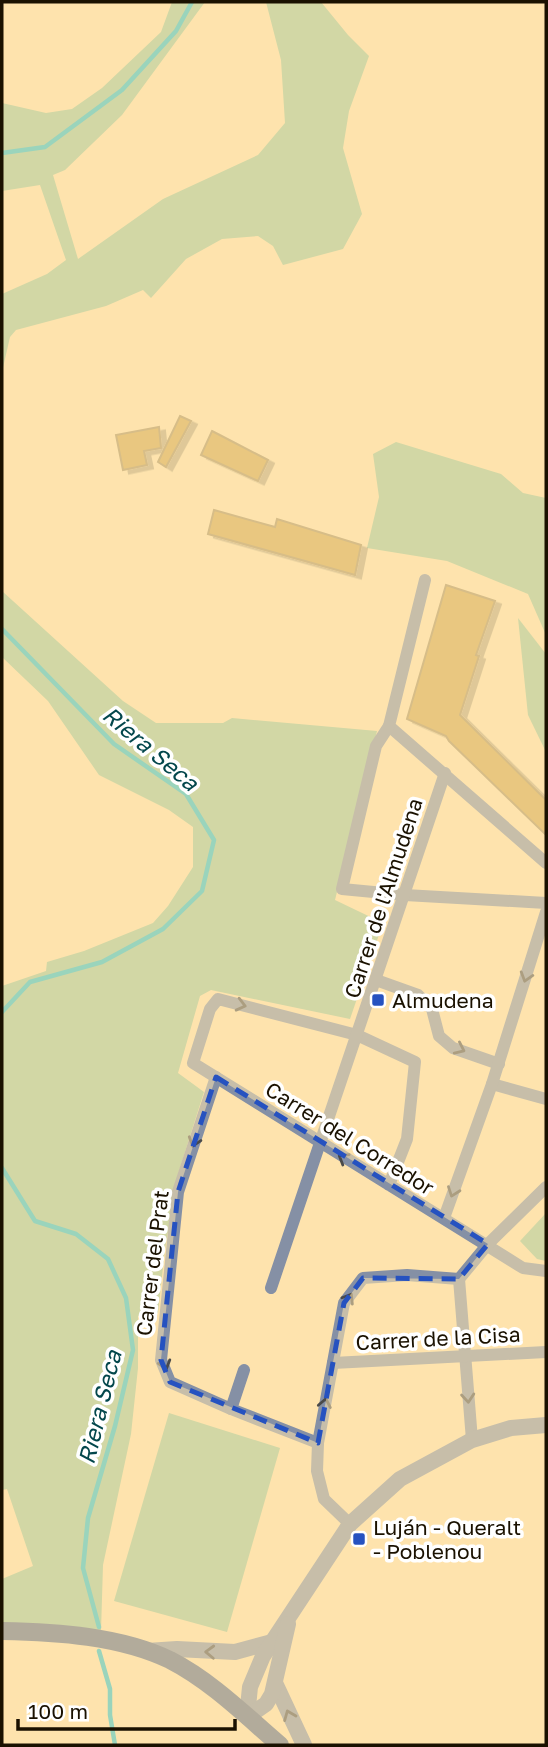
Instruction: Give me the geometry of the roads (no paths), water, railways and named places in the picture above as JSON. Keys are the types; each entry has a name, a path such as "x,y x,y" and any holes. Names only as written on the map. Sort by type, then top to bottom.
{"main road":[{"path":"2,1631 88,1638 146,1651 169,1660 201,1679 280,1745"}],"street":[{"path":"425,580 389,726 376,746 342,889 546,903"},
{"path":"389,726 546,863"},
{"name":"Carrer de l'Almudena","path":"271,1288 445,773"},
{"path":"444,1218 499,1064 546,912"},
{"path":"376,980 418,995 432,1009 439,1036 453,1048 499,1064"},
{"name":"Carrer del Corredor","path":"357,1035 218,999 210,1009 193,1063 523,1268 546,1271"},
{"path":"357,1035 415,1062 407,1139 388,1185"},
{"name":"Carrer del Prat","path":"216,1077 178,1192 161,1360 170,1382 318,1443"},
{"path":"492,1084 546,1099"},
{"path":"472,1440 459,1279 488,1244 546,1187"},
{"path":"350,1524 324,1499 317,1471 318,1443 344,1303 363,1278 407,1275 459,1279"},
{"name":"Carrer de la Cisa","path":"333,1363 546,1352"},
{"path":"231,1409 244,1370"},
{"path":"247,1717 254,1675 272,1642 350,1524 400,1479 472,1440 511,1428 546,1426"},
{"path":"247,1717 266,1704 275,1683 290,1617"},
{"path":"146,1651 235,1652 272,1642"},
{"path":"275,1683 304,1745"}],"waterway":[{"name":"Riera Seca","path":"2,153 45,147 122,90 176,31 192,2"},
{"name":"Riera Seca","path":"2,629 114,744 186,794 214,840 202,891 163,929 102,962 30,982 2,1012"},
{"name":"Riera Seca","path":"2,1168 35,1221 76,1234 108,1259 126,1298 133,1350 115,1426 88,1518 83,1568 99,1627"},
{"path":"99,1651 110,1689 110,1715 115,1745"}],"place":[{"name":"Almudena","path":"378,1000"},
{"name":"Luján - Queralt - Poblenou","path":"359,1539"}]}
